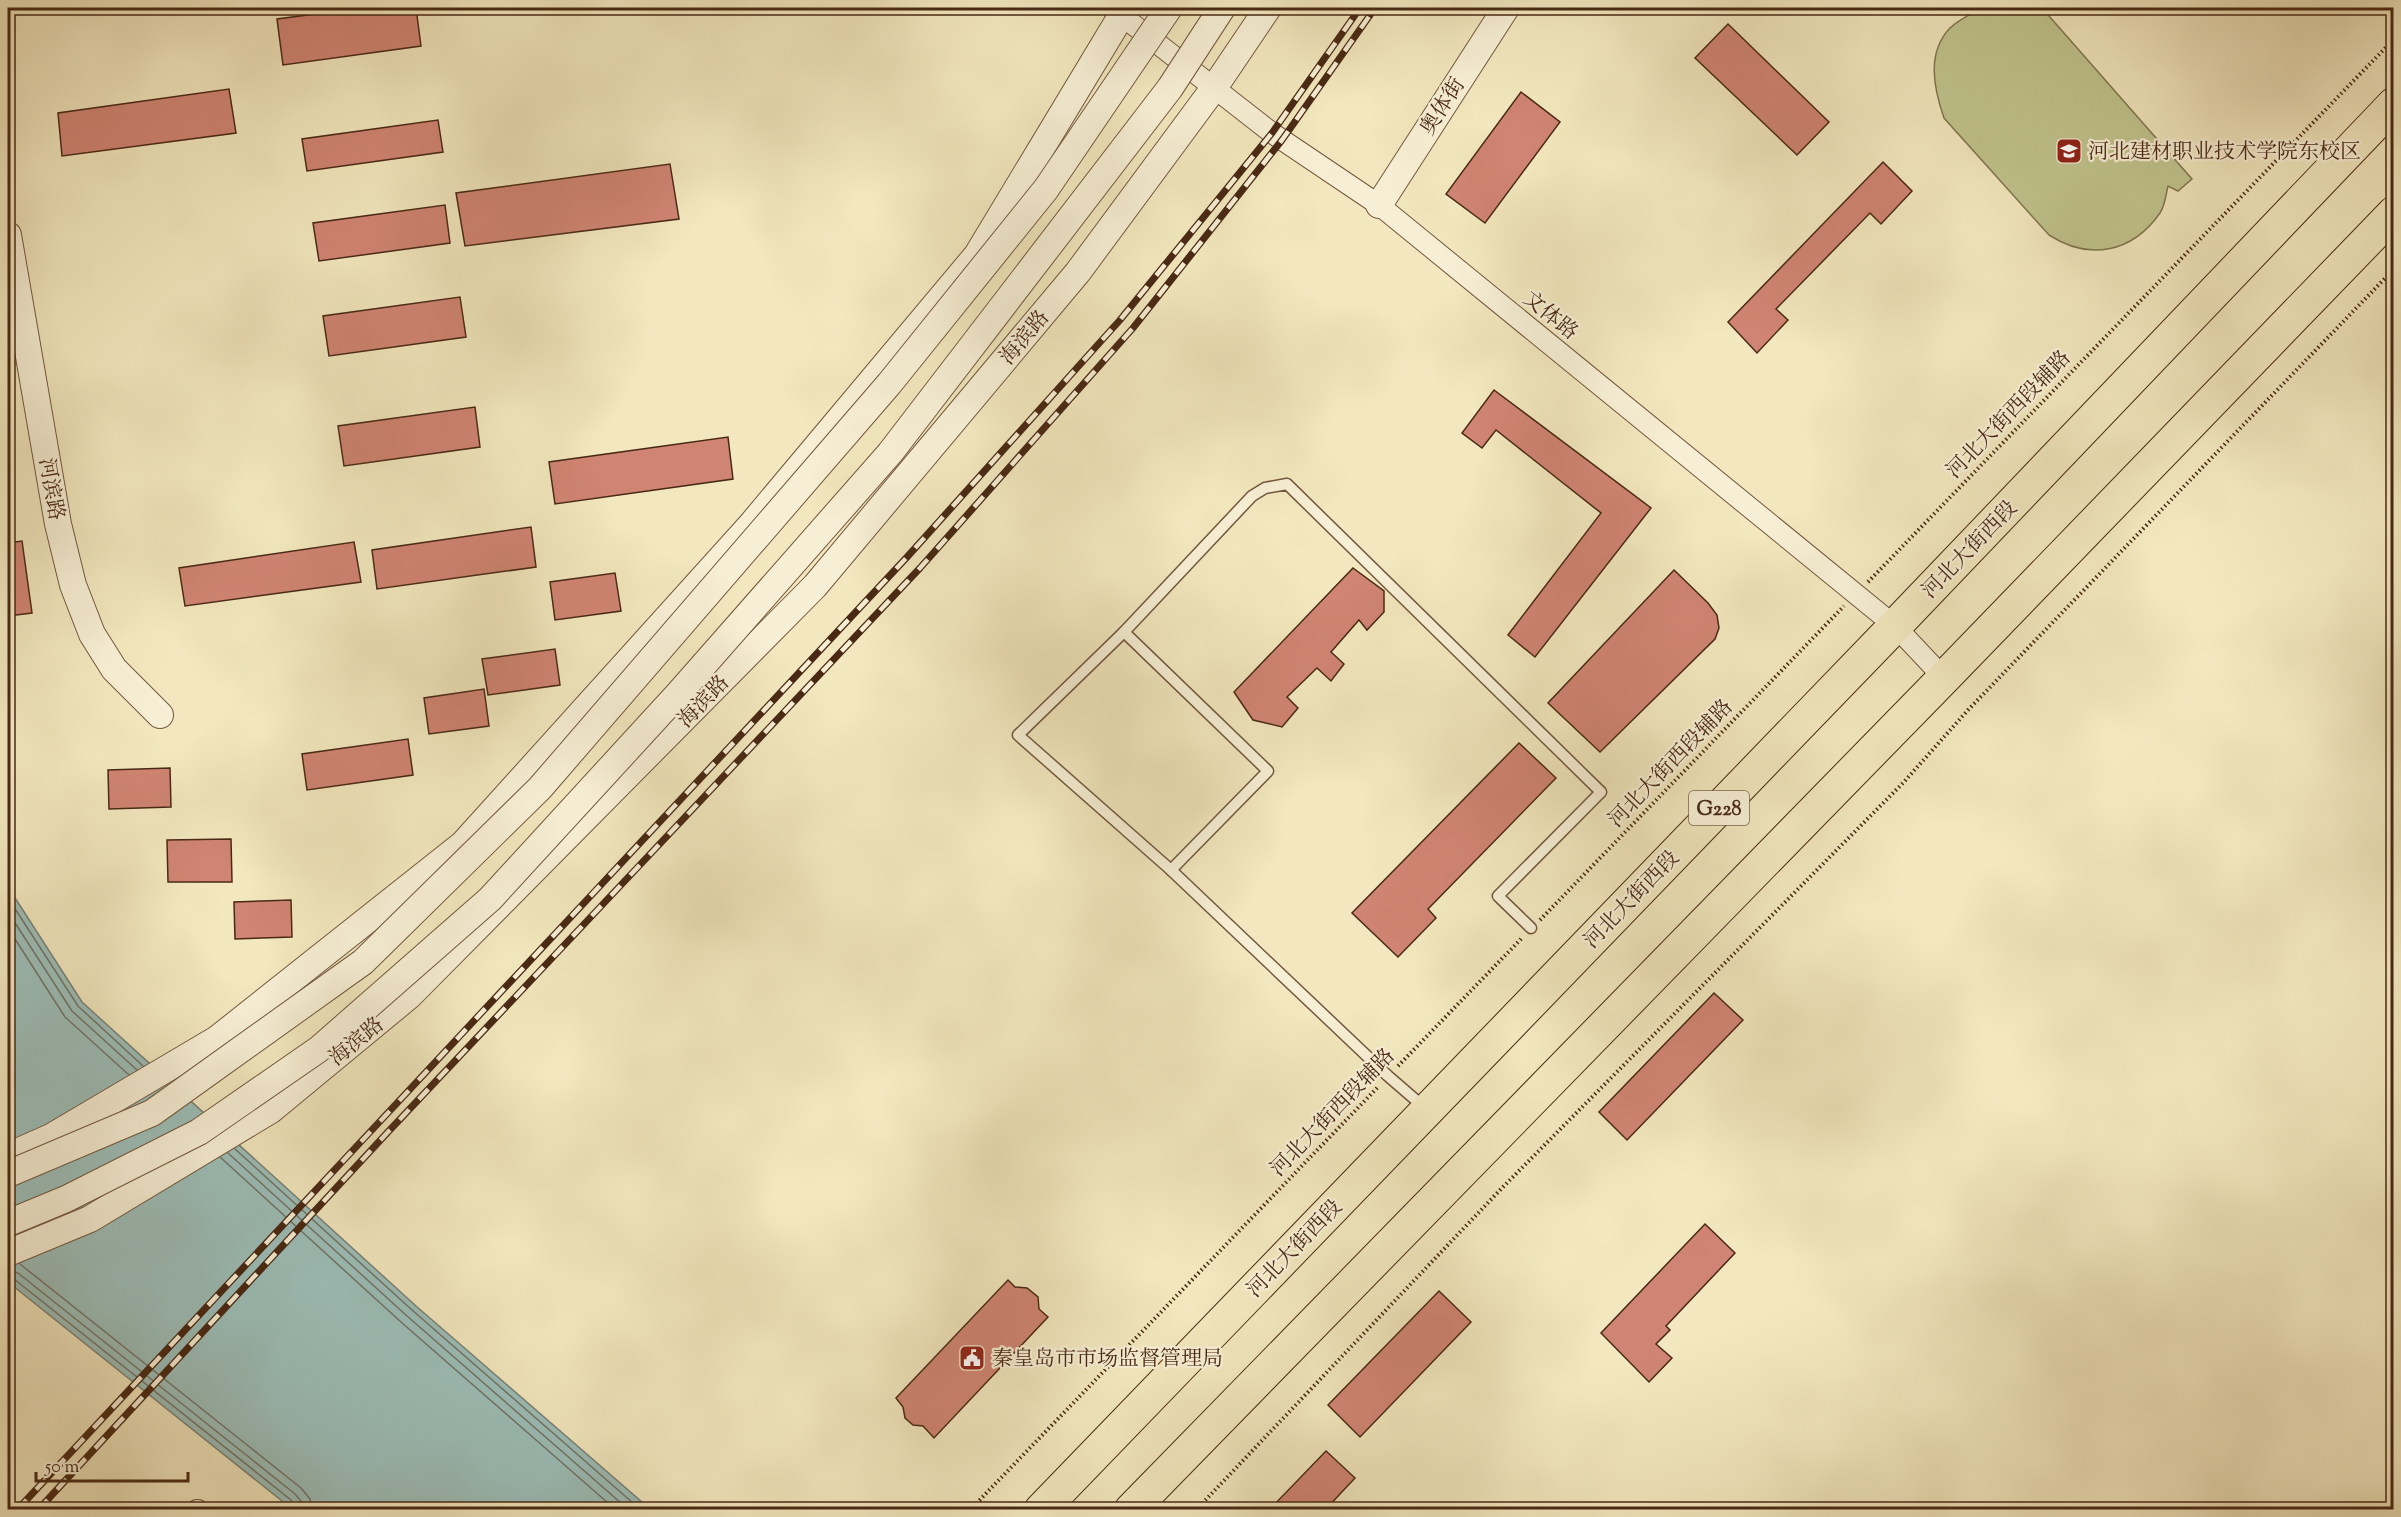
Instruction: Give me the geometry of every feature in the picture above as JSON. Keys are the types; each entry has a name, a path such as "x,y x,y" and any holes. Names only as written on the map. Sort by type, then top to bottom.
{"highway":[{"name":"河北大街西段","path":"1041,1509 1895,626 2394,104"},
{"path":"1131,1509 1944,678 2394,213"}],"street":[{"path":"8,1174 152,1113 363,962 540,788 890,384 1046,189 1169,8"},
{"name":"海滨路","path":"8,1223 66,1199 199,1132 319,1049 490,899 679,693 890,453 1170,88 1222,8"},
{"name":"海滨路","path":"8,1253 90,1220 271,1110 410,996 815,586 1078,272 1214,88 1268,8"},
{"name":"奥体街","path":"1379,205 1506,8"},
{"path":"8,1156 51,1137 217,1039 463,844 750,526 977,255 1119,10"},
{"name":"文体路","path":"1119,10 1272,133 1379,205 1895,626 1944,678"},
{"name":"河滨路","path":"8,235 58,524 73,585 92,634 114,669 160,715"}],"lane":[{"path":"1428,1110 1388,1076 1171,870 1018,735 1124,632 1252,496 1265,488 1287,484 1601,792 1498,896 1531,928"},
{"path":"1124,632 1268,771 1171,870"}],"path":[{"name":"河北大街西段辅路","path":"970,1509 2394,39"},
{"path":"1196,1509 1501,1189 1903,783 1968,710 2394,269"}],"green space":[{"path":"1982,8 2042,8 2192,179 2178,191 2168,186 2160,213 2136,237 2109,249 2094,250 2064,243 2049,235 1944,118 1937,95 1934,72 1938,49 1942,38 1950,28"}],"water":[{"path":"8,887 82,1002 416,1306 650,1509 292,1509 8,1282"}],"building":[{"path":"362,8 416,8 421,46 283,65 277,19"},
{"path":"1728,24 1829,122 1797,155 1695,58"},
{"path":"229,89 236,133 62,156 58,113"},
{"path":"1521,92 1560,122 1485,223 1446,194"},
{"path":"438,120 443,152 307,171 302,139"},
{"path":"1883,162 1912,191 1881,224 1870,213 1776,309 1788,320 1757,353 1728,322"},
{"path":"670,164 679,219 465,246 456,193"},
{"path":"445,205 450,243 319,261 313,223"},
{"path":"460,297 466,337 329,356 323,316"},
{"path":"1494,390 1651,508 1535,657 1508,635 1601,513 1496,430 1482,448 1462,433"},
{"path":"475,407 480,447 344,466 338,426"},
{"path":"728,437 733,479 555,504 549,462"},
{"path":"531,527 536,567 377,589 372,550"},
{"path":"22,541 32,613 8,616 8,543"},
{"path":"354,542 361,582 185,606 179,568"},
{"path":"1353,568 1384,591 1384,612 1367,630 1359,620 1331,652 1344,664 1331,681 1317,668 1287,697 1298,708 1282,727 1253,720 1234,692"},
{"path":"1674,570 1717,615 1719,628 1715,639 1600,752 1548,703"},
{"path":"615,573 621,611 555,620 550,582"},
{"path":"555,649 560,685 488,695 482,659"},
{"path":"484,689 489,726 429,734 424,698"},
{"path":"408,739 413,775 307,790 302,754"},
{"path":"1519,743 1556,778 1428,909 1436,918 1398,957 1352,913"},
{"path":"170,768 171,807 109,809 108,770"},
{"path":"231,839 232,882 168,882 167,840"},
{"path":"291,900 292,937 235,939 234,902"},
{"path":"1714,993 1743,1020 1627,1140 1599,1112"},
{"path":"1705,1224 1735,1253 1666,1326 1670,1330 1656,1344 1672,1358 1649,1382 1601,1333"},
{"name":"秦皇岛市市场监督管理局","path":"1008,1280 1015,1287 1027,1288 1038,1297 1039,1309 1048,1317 934,1438 923,1426 913,1425 905,1418 903,1407 896,1398"},
{"path":"1439,1291 1471,1322 1360,1437 1328,1405"},
{"path":"1326,1451 1355,1478 1325,1510 1269,1510"}],"railway":[{"path":"17,1510 908,556 1120,320 1272,133 1360,8"},
{"path":"38,1510 387,1133 920,568 1133,328 1282,140 1375,8"}],"place":[{"name":"河北建材职业技术学院东校区","path":"2069,151"},
{"name":"秦皇岛市市场监督管理局","path":"972,1358"}]}
